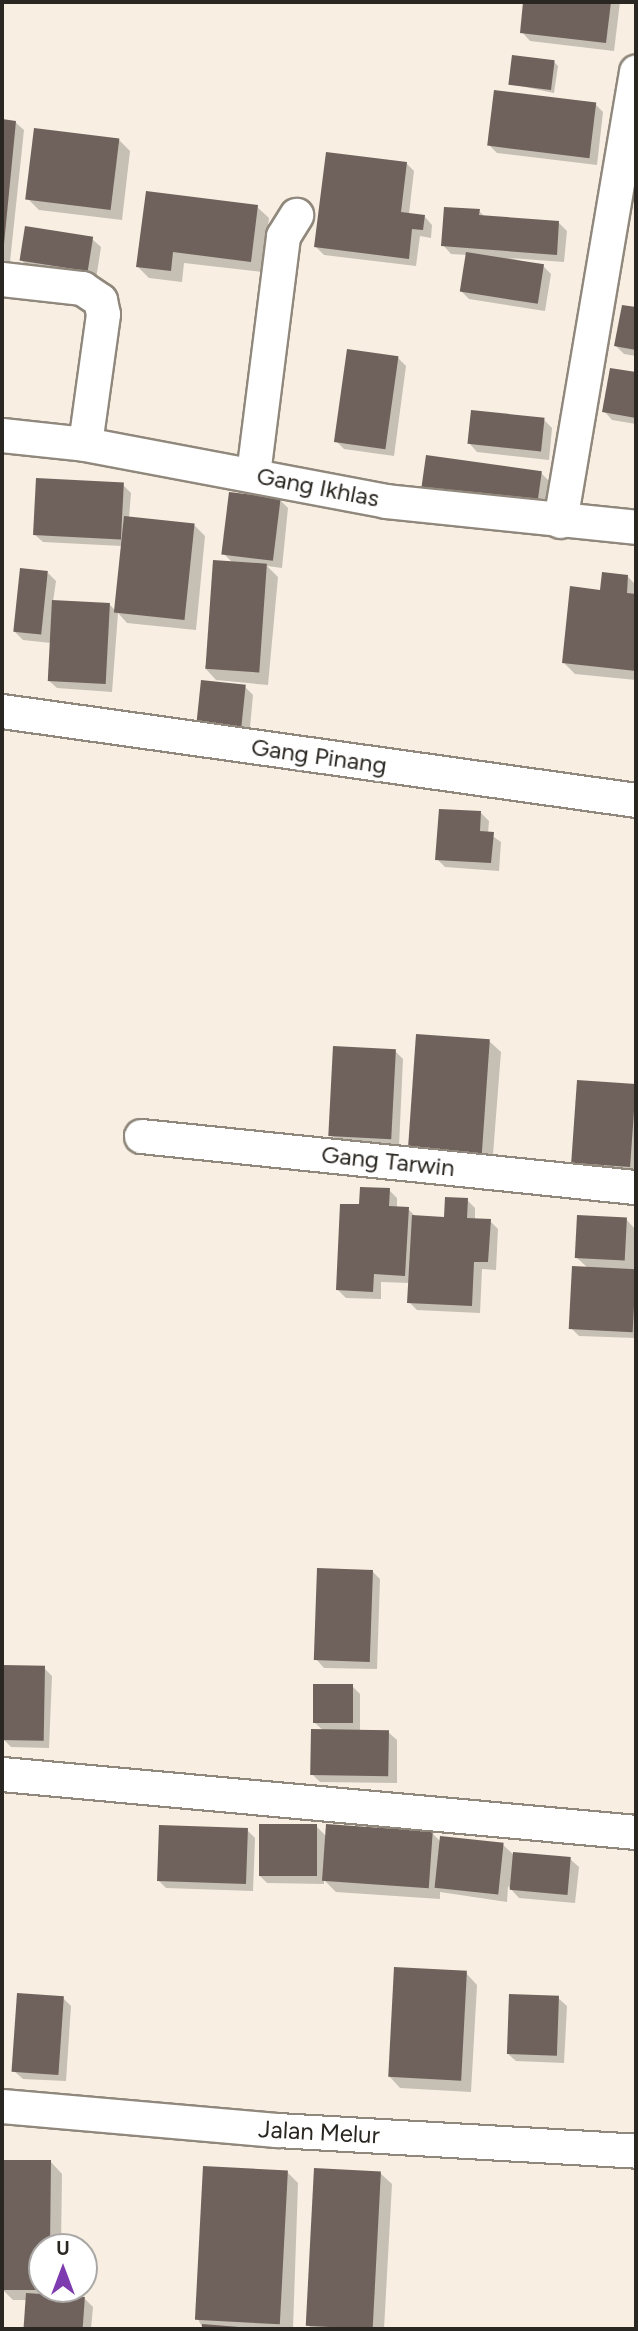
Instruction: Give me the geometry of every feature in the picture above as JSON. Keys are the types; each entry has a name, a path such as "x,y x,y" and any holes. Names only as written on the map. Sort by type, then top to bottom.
{"street":[{"path":"560,521 636,71"},
{"path":"253,474 283,236 296,215"},
{"path":"2,279 82,288 100,300 103,314 85,444"},
{"name":"Gang Ikhlas","path":"2,435 85,444 386,501 636,527"},
{"name":"Gang Pinang","path":"2,711 636,800"},
{"name":"Gang Tarwin","path":"141,1136 636,1187"},
{"path":"2,1774 636,1832"},
{"name":"Jalan Melur","path":"2,2106 277,2130 636,2151"}],"building":[{"path":"523,2 611,2 606,43 520,33"},
{"path":"512,55 555,60 551,90 508,85"},
{"path":"494,90 596,103 589,158 487,146"},
{"path":"2,119 16,121 4,244 2,244"},
{"path":"34,128 119,138 111,210 25,199"},
{"path":"326,152 407,162 401,212 425,215 423,230 412,229 409,259 314,247"},
{"path":"146,191 258,205 251,262 173,252 171,271 136,267"},
{"path":"444,207 480,209 479,215 559,221 557,255 441,246"},
{"path":"25,226 93,237 88,271 20,261"},
{"path":"466,252 544,264 538,304 460,292"},
{"path":"622,305 636,307 636,350 614,346"},
{"path":"347,349 398,356 385,449 334,442"},
{"path":"610,368 636,372 636,418 602,412"},
{"path":"471,410 545,418 541,452 467,444"},
{"path":"426,455 542,471 537,506 421,490"},
{"path":"36,478 124,483 121,540 33,535"},
{"path":"229,492 281,498 273,561 221,555"},
{"path":"124,516 195,523 184,620 114,612"},
{"path":"213,560 267,564 259,673 205,669"},
{"path":"20,568 48,571 41,635 13,632"},
{"path":"602,572 628,575 627,593 636,594 636,671 562,663 570,586 600,590"},
{"path":"52,600 110,603 106,684 48,681"},
{"path":"201,680 246,685 241,730 196,726"},
{"path":"439,809 481,811 480,831 494,832 491,863 435,860"},
{"path":"416,1034 490,1039 482,1156 408,1151"},
{"path":"333,1046 396,1049 391,1139 328,1136"},
{"path":"577,1080 636,1084 630,1167 571,1163"},
{"path":"360,1187 390,1188 389,1206 409,1207 405,1276 374,1274 373,1292 336,1290 340,1204 359,1204"},
{"path":"445,1197 468,1198 467,1218 491,1219 488,1262 474,1262 472,1306 407,1303 412,1215 444,1217"},
{"path":"577,1215 627,1218 625,1261 575,1258"},
{"path":"572,1266 636,1269 633,1332 569,1329"},
{"path":"317,1568 373,1570 370,1662 314,1660"},
{"path":"2,1665 45,1666 44,1741 2,1740"},
{"path":"313,1684 353,1684 353,1723 313,1723"},
{"path":"311,1729 389,1730 388,1776 310,1775"},
{"path":"259,1824 317,1824 317,1876 259,1876"},
{"path":"326,1824 433,1831 429,1888 322,1881"},
{"path":"159,1825 248,1828 246,1884 157,1881"},
{"path":"440,1836 504,1843 498,1894 435,1888"},
{"path":"513,1852 571,1857 567,1895 510,1890"},
{"path":"394,1967 467,1971 461,2081 388,2077"},
{"path":"17,1993 64,1996 58,2075 11,2072"},
{"path":"509,1994 559,1996 557,2056 507,2054"},
{"path":"2,2160 51,2160 50,2233 28,2233 28,2290 2,2290"},
{"path":"203,2166 288,2170 280,2324 195,2320"},
{"path":"314,2168 381,2172 373,2329 306,2326"},
{"path":"26,2293 28,2303 84,2303 83,2329 23,2329"},
{"path":"202,2324 239,2327 239,2329 202,2329"}]}
